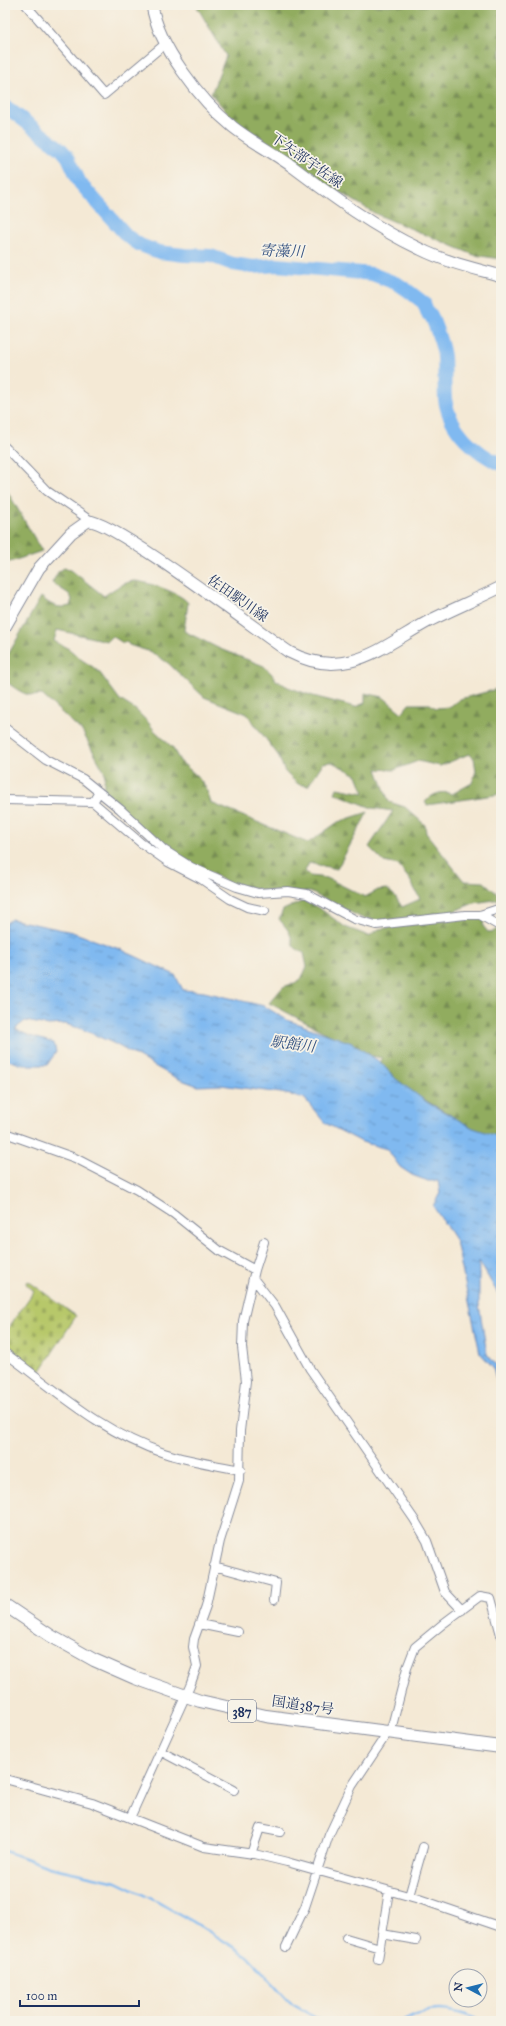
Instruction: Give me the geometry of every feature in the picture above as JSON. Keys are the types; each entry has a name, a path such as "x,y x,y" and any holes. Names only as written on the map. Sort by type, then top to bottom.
{"highway":[{"name":"国道387号","path":"5,1605 51,1636 125,1674 185,1696 226,1708 261,1715 501,1747"}],"main road":[{"name":"下矢部宇佐線","path":"152,5 154,16 165,44 200,93 234,128 293,167 327,193 392,235 449,262 501,276"},
{"name":"佐田駅川線","path":"91,521 128,540 289,652 317,662 340,663 362,659 429,621 501,587"},
{"path":"5,628 34,576 50,554 78,526 91,521"}],"street":[{"path":"26,5 104,95 165,44"},
{"path":"5,447 47,491 91,521"},
{"path":"5,728 46,760 78,775 100,792 164,850 191,867 237,887 258,893 288,891 307,894 354,919 368,924 398,923 464,915 480,915 501,908"},
{"path":"93,802 100,792"},
{"path":"5,800 93,802 141,843 168,862 201,879 234,902 265,911"},
{"path":"480,915 501,927"},
{"path":"5,1133 74,1158 137,1190 174,1214 220,1251 254,1274 310,1369 414,1519 427,1541 445,1592 462,1610"},
{"path":"130,1818 197,1666 193,1644 206,1606 222,1532 238,1489 240,1470 240,1431 246,1381 242,1331 254,1274 264,1242"},
{"path":"5,1353 86,1415 134,1440 164,1453 240,1470"},
{"path":"214,1566 276,1583 274,1600"},
{"path":"286,1946 305,1907 329,1835 352,1786 395,1720 407,1668 415,1648 423,1639 480,1596 491,1598 501,1635"},
{"path":"199,1624 238,1632"},
{"path":"160,1751 234,1790"},
{"path":"5,1780 80,1799 204,1847 252,1854 318,1871 389,1892 409,1896 484,1920 501,1927"},
{"path":"252,1854 260,1828 280,1832"},
{"path":"409,1896 423,1847"},
{"path":"378,1959 389,1892"},
{"path":"484,1920 501,1932"},
{"path":"382,1934 416,1940"},
{"path":"346,1938 380,1948"}],"green space":[{"path":"196,5 501,5 501,259 474,255 376,214 250,138 211,94 226,56"},
{"path":"5,487 42,551 10,562 5,562"},
{"path":"64,568 71,570 104,596 123,584 131,581 156,586 179,595 188,603 184,631 220,649 264,666 276,680 288,687 313,696 355,707 365,703 365,693 383,697 402,713 409,704 430,704 436,708 449,707 460,699 501,688 501,794 427,805 425,802 434,795 445,792 452,794 472,783 476,771 474,758 469,754 440,766 418,761 394,770 377,769 389,802 405,807 425,825 426,833 464,881 484,882 501,897 501,899 474,903 452,912 380,921 362,918 310,892 265,891 230,884 159,845 103,792 105,773 82,731 42,695 36,696 27,694 5,681 5,660 41,597 54,606 70,606 72,599 69,594 52,583 58,572","holes":["57,630 107,641 112,636 123,643 127,642 129,645 151,652 168,663 204,697 247,714 278,755 285,772 298,784 308,786 323,763 332,762 357,775 364,793 337,788 335,793 372,808 393,811 369,847 384,862 398,865 410,880 420,899 402,907 395,896 387,889 378,890 365,897 327,878 310,876 305,871 309,863 337,869 368,812 338,822 308,843 211,803 206,788 197,776 180,761 172,747 154,730 148,722 136,710 120,700 100,673 69,649 54,641"]},
{"path":"303,901 318,907 345,927 369,936 379,929 479,915 484,920 483,926 488,932 495,931 501,924 501,1143 464,1128 451,1115 414,1094 379,1070 382,1058 363,1054 269,1003 283,987 300,981 307,967 304,953 294,946 289,932 279,919 283,910"},
{"path":"28,1281 76,1316 38,1375 5,1349 5,1330 7,1330 34,1291 26,1284"}],"water":[{"name":"駅館川","path":"11,919 72,932 122,950 175,975 183,990 204,992 264,1006 287,1020 352,1043 380,1062 396,1079 428,1103 473,1128 500,1137 501,1299 479,1261 479,1305 487,1354 501,1371 501,1398 493,1367 480,1353 456,1241 433,1206 440,1193 438,1181 428,1181 412,1175 400,1167 387,1149 362,1142 325,1123 304,1098 281,1093 221,1085 198,1086 176,1078 115,1044 82,1029 65,1024 48,1025 25,1021 15,1029 30,1036 54,1043 56,1052 47,1065 23,1065 5,1059 5,924"}],"waterway":[{"name":"寄藻川","path":"5,106 61,149 68,157 80,183 127,236 140,245 159,252 211,256 233,264 253,267 277,265 372,274 398,284 407,290 424,303 428,314 431,315 439,335 444,356 445,399 447,410 452,420 458,430 473,447 501,464"},
{"path":"5,1851 49,1867 117,1882 152,1899 192,1921 248,1956 292,2004 321,2021"},
{"path":"402,2021 413,2015 433,2010 451,2011 483,2021"}]}
